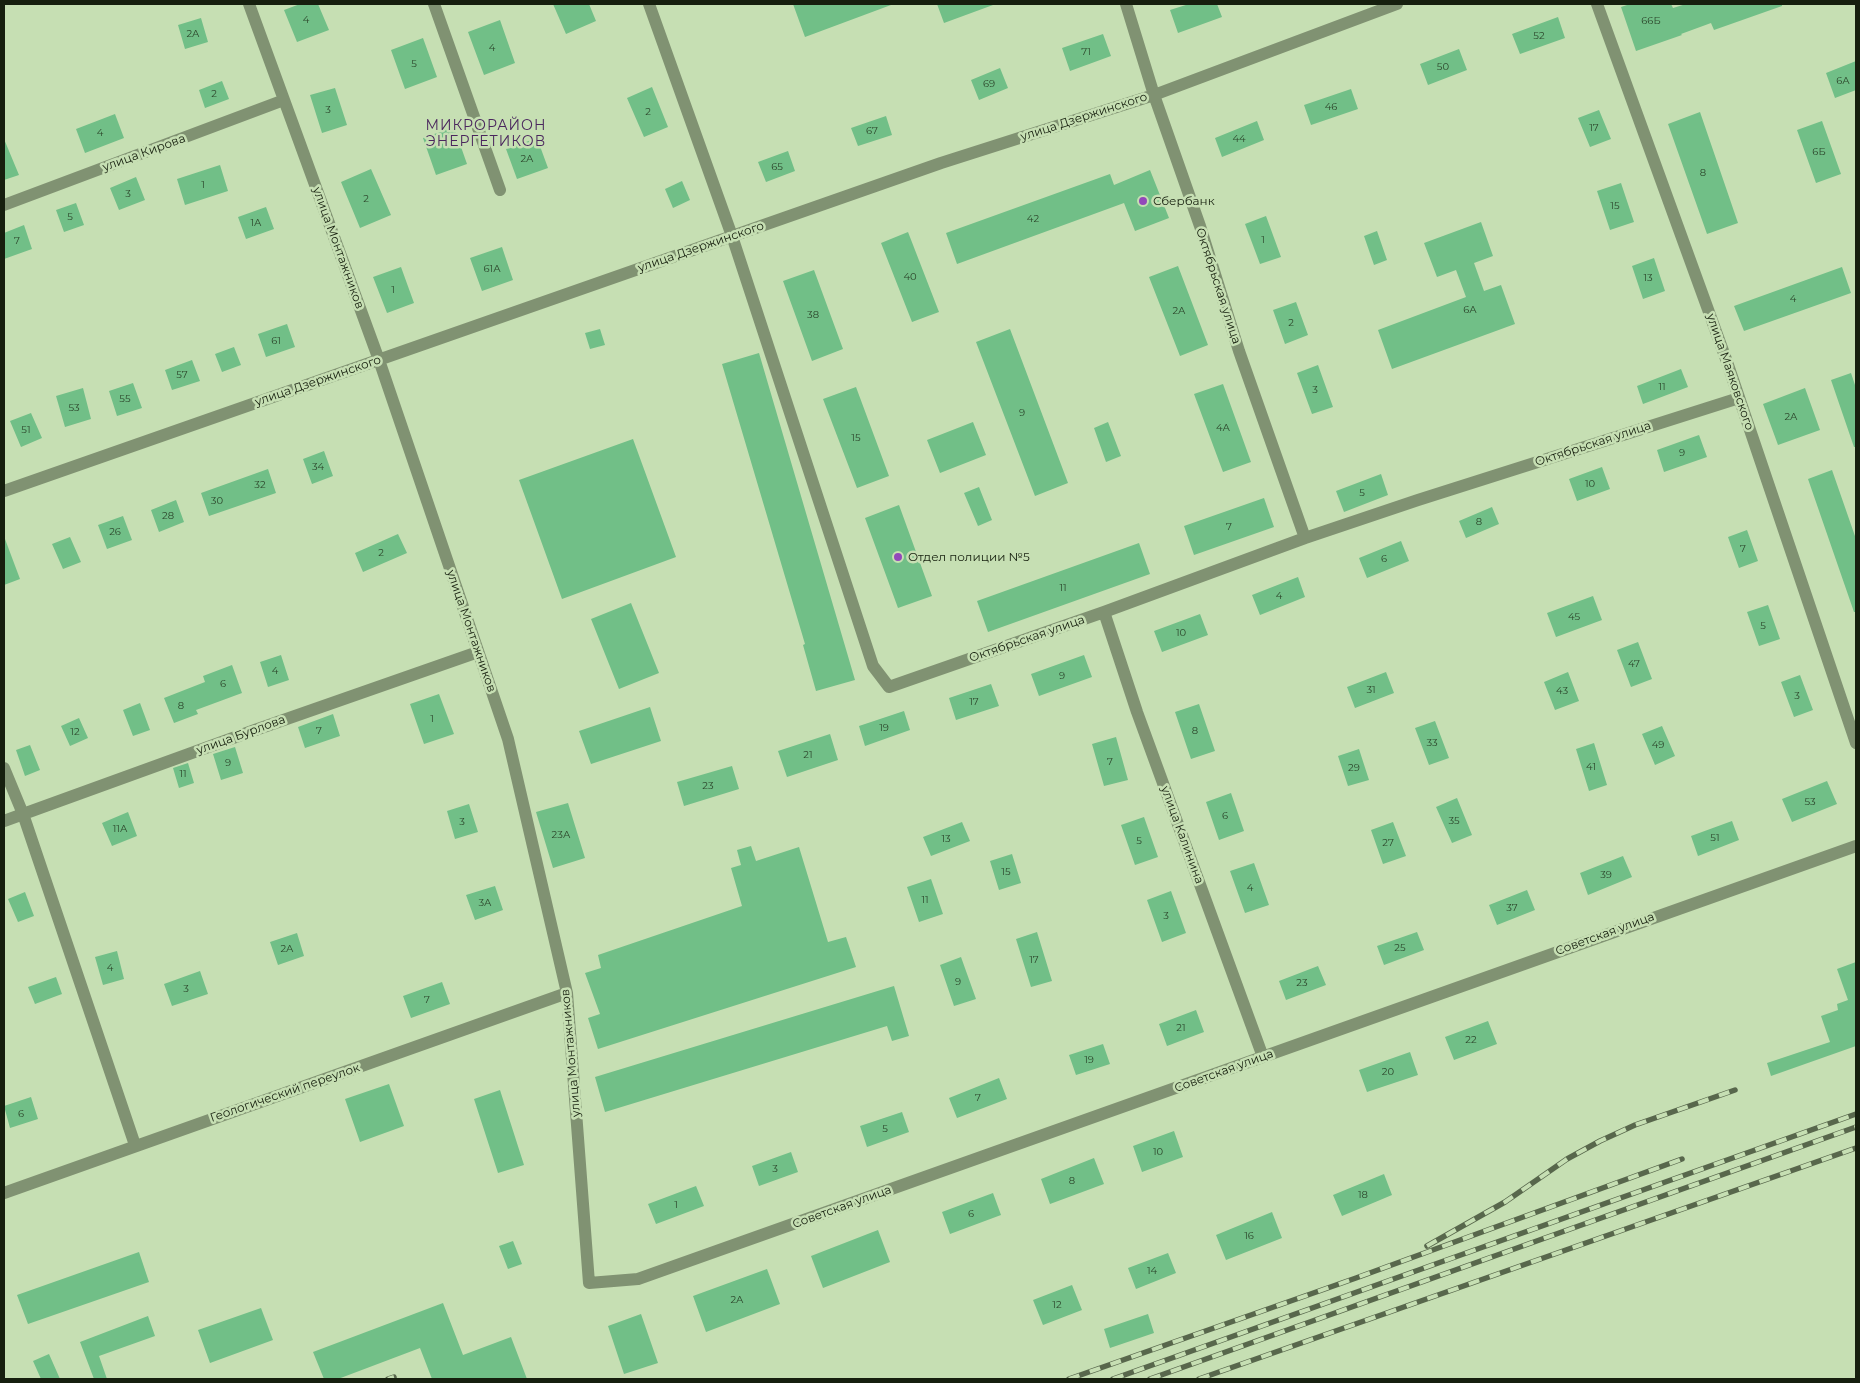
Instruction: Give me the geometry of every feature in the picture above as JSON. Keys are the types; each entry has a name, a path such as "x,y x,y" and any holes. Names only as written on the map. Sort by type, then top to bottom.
{"street":[{"name":"улица Монтажников","path":"249,4 379,360 508,739 567,993 589,1283"},
{"path":"434,4 500,190"},
{"path":"649,4 732,236"},
{"name":"Октябрьская улица","path":"1126,4 1154,95 1200,226 1239,351 1304,538"},
{"name":"улица Дзержинского","path":"4,491 941,163 1154,95 1397,4"},
{"name":"улица Маяковского","path":"1597,4 1739,398 1856,743"},
{"name":"улица Кирова","path":"4,205 284,100"},
{"name":"Октябрьская улица","path":"732,236 873,666 890,687 1104,612 1304,538 1739,398"},
{"name":"улица Калинина","path":"1104,612 1137,712 1263,1057"},
{"name":"улица Бурлова","path":"4,821 254,730 478,652"},
{"path":"4,768 23,814 135,1146"},
{"name":"Советская улица","path":"589,1283 638,1279 1856,846"},
{"name":"Геологический переулок","path":"4,1193 567,993"}],"building":[{"path":"300,4 318,4 329,30 297,42 284,10"},
{"path":"553,4 589,4 596,21 566,34"},
{"path":"793,4 891,4 891,5 805,37"},
{"path":"937,4 992,4 993,5 944,23"},
{"path":"1189,4 1217,4 1222,17 1178,33 1170,10"},
{"path":"1630,4 1671,4 1673,8 1686,4 1782,4 1782,6 1714,30 1711,23 1636,51 1621,7"},
{"path":"1558,17 1565,38 1520,54 1512,34"},
{"path":"201,18 208,42 185,49 178,25"},
{"path":"500,20 515,63 484,75 468,32"},
{"path":"1103,34 1111,56 1070,71 1062,48"},
{"path":"423,38 437,77 405,89 391,50"},
{"path":"1459,49 1467,70 1428,85 1420,64"},
{"path":"1856,61 1856,90 1835,98 1826,73"},
{"path":"1000,68 1008,88 979,100 971,80"},
{"path":"222,81 229,99 205,108 199,90"},
{"path":"652,87 668,127 644,137 627,98"},
{"path":"335,88 347,125 322,133 310,95"},
{"path":"1351,89 1358,109 1311,125 1304,105"},
{"path":"1599,110 1611,139 1590,147 1578,118"},
{"path":"1700,112 1738,223 1707,234 1668,124"},
{"path":"115,114 124,138 85,153 76,129"},
{"path":"886,116 892,135 858,146 851,128"},
{"path":"1257,121 1264,140 1222,157 1215,138"},
{"path":"1822,121 1841,174 1816,183 1797,130"},
{"path":"454,127 467,164 436,175 423,138"},
{"path":"537,138 548,168 517,179 506,149"},
{"path":"4,139 19,175 4,180"},
{"path":"788,151 795,171 766,182 758,162"},
{"path":"220,165 228,191 185,205 177,179"},
{"path":"371,169 391,215 360,228 341,182"},
{"path":"1150,170 1169,218 1135,231 1124,203 957,264 946,233 1110,174 1114,185"},
{"path":"136,177 145,200 119,210 110,188"},
{"path":"682,181 690,200 673,208 665,189"},
{"path":"1621,183 1634,222 1610,230 1597,191"},
{"path":"76,203 84,225 64,232 56,210"},
{"path":"266,207 274,229 246,239 238,217"},
{"path":"1266,216 1281,257 1260,264 1245,224"},
{"path":"1481,222 1493,256 1474,263 1484,291 1501,285 1515,324 1392,369 1378,330 1466,297 1456,270 1437,277 1424,243"},
{"path":"24,225 32,249 4,259 4,233"},
{"path":"1377,231 1387,260 1374,265 1364,236"},
{"path":"908,232 939,312 912,322 881,243"},
{"path":"502,247 513,280 482,291 470,258"},
{"path":"1654,258 1665,291 1643,299 1632,266"},
{"path":"1178,266 1208,345 1180,356 1149,277"},
{"path":"401,267 414,303 387,313 373,277"},
{"path":"1842,267 1851,293 1744,331 1734,306"},
{"path":"814,270 843,349 812,361 783,281"},
{"path":"1296,302 1308,335 1285,344 1273,310"},
{"path":"287,324 295,347 266,357 258,334"},
{"path":"600,329 605,345 590,349 585,333"},
{"path":"1010,329 1068,483 1035,496 976,342"},
{"path":"234,347 241,365 222,372 215,354"},
{"path":"759,353 855,680 816,691 803,645 805,644 722,364"},
{"path":"192,360 200,381 172,390 165,370"},
{"path":"1318,365 1333,407 1312,414 1297,373"},
{"path":"1681,369 1688,387 1643,404 1637,386"},
{"path":"1851,373 1856,388 1856,447 1854,447 1831,380"},
{"path":"133,383 142,408 117,416 109,391"},
{"path":"1223,384 1251,462 1223,472 1194,394"},
{"path":"856,387 889,476 857,488 823,399"},
{"path":"83,388 91,419 65,427 56,396"},
{"path":"1805,388 1820,430 1778,445 1763,404"},
{"path":"31,413 42,438 21,447 10,421"},
{"path":"973,422 986,455 940,473 927,440"},
{"path":"1108,422 1121,456 1106,462 1094,428"},
{"path":"1699,435 1707,457 1664,472 1657,450"},
{"path":"633,439 676,557 562,599 519,480"},
{"path":"324,451 333,476 312,484 303,459"},
{"path":"1602,467 1610,489 1577,501 1569,479"},
{"path":"268,469 276,493 209,516 201,493"},
{"path":"1832,470 1856,539 1856,612 1854,612 1808,479"},
{"path":"1381,474 1388,495 1344,512 1336,491"},
{"path":"979,487 992,520 978,526 964,493"},
{"path":"1264,498 1274,527 1194,555 1184,526"},
{"path":"176,500 184,522 159,532 151,510"},
{"name":"Отдел полиции №5","path":"899,505 932,596 898,608 865,518"},
{"path":"1492,507 1499,524 1466,538 1459,521"},
{"path":"123,516 132,540 107,549 98,525"},
{"path":"1747,530 1758,561 1739,568 1728,537"},
{"path":"398,534 407,553 363,572 355,553"},
{"path":"70,537 81,562 63,569 52,544"},
{"path":"4,539 20,579 4,585"},
{"path":"1401,541 1409,561 1367,578 1359,558"},
{"path":"1139,543 1150,574 988,632 977,601"},
{"path":"1298,577 1305,597 1260,615 1252,595"},
{"path":"1593,596 1602,620 1556,637 1547,613"},
{"path":"631,603 659,673 619,689 591,619"},
{"path":"1768,605 1780,639 1759,646 1747,612"},
{"path":"1200,614 1208,635 1162,652 1154,631"},
{"path":"1638,642 1652,679 1631,687 1617,650"},
{"path":"281,655 289,680 268,687 260,662"},
{"path":"1084,655 1092,677 1039,696 1031,674"},
{"path":"232,665 242,693 196,710 198,714 174,723 164,698 205,682 203,676"},
{"path":"1386,672 1394,693 1355,708 1347,687"},
{"path":"1568,672 1579,701 1555,710 1544,682"},
{"path":"1800,675 1813,710 1794,717 1781,682"},
{"path":"991,684 999,706 956,720 949,698"},
{"path":"439,694 454,734 424,744 410,704"},
{"path":"140,703 150,730 133,736 123,710"},
{"path":"1199,704 1215,751 1191,759 1175,712"},
{"path":"650,707 661,741 591,764 579,731"},
{"path":"904,711 910,730 865,746 859,726"},
{"path":"333,714 340,736 305,748 298,727"},
{"path":"79,718 88,738 70,746 61,726"},
{"path":"1435,721 1449,758 1429,765 1415,728"},
{"path":"1662,726 1675,756 1655,765 1642,734"},
{"path":"830,734 838,760 787,777 778,751"},
{"path":"1116,737 1128,780 1104,786 1092,744"},
{"path":"1594,743 1607,785 1589,791 1576,749"},
{"path":"30,745 40,770 25,776 16,750"},
{"path":"235,747 243,773 221,780 213,754"},
{"path":"1359,749 1369,780 1348,786 1338,756"},
{"path":"188,763 194,783 179,788 173,768"},
{"path":"732,766 739,789 684,806 677,782"},
{"path":"1827,781 1837,804 1792,822 1782,799"},
{"path":"1231,793 1244,831 1219,840 1206,802"},
{"path":"1457,798 1472,835 1452,843 1436,807"},
{"path":"568,803 585,858 553,868 536,812"},
{"path":"469,804 478,832 455,839 447,811"},
{"path":"128,812 137,836 112,846 102,823"},
{"path":"1144,817 1158,857 1135,865 1121,825"},
{"path":"1732,821 1739,840 1698,856 1691,836"},
{"path":"962,822 970,841 931,856 923,837"},
{"path":"1393,822 1406,856 1383,864 1371,830"},
{"path":"751,846 756,861 799,847 828,942 846,937 856,967 598,1049 588,1018 600,1014 585,973 601,968 598,955 742,906 731,868 741,865 737,850"},
{"path":"1012,854 1021,883 999,890 990,861"},
{"path":"1623,856 1632,877 1588,895 1580,873"},
{"path":"1254,863 1269,905 1245,913 1230,871"},
{"path":"931,879 943,914 919,922 907,887"},
{"path":"495,886 503,910 475,920 466,895"},
{"path":"1527,890 1535,910 1497,925 1489,905"},
{"path":"1171,891 1186,933 1162,942 1147,900"},
{"path":"25,892 34,916 18,922 8,899"},
{"path":"1037,932 1052,981 1031,987 1016,939"},
{"path":"1417,932 1424,950 1384,965 1377,946"},
{"path":"297,933 304,956 278,965 270,942"},
{"path":"117,951 124,979 103,985 95,957"},
{"path":"961,957 976,999 954,1006 940,965"},
{"path":"1856,962 1856,1046 1771,1076 1767,1063 1830,1042 1821,1016 1838,1010 1837,1004 1848,1000 1837,969"},
{"path":"1318,966 1326,985 1286,1000 1279,981"},
{"path":"200,971 208,994 172,1006 164,984"},
{"path":"56,977 62,994 35,1004 28,987"},
{"path":"442,982 450,1004 411,1018 403,996"},
{"path":"894,986 909,1036 892,1041 887,1026 605,1112 595,1077"},
{"path":"1196,1010 1204,1032 1167,1046 1159,1024"},
{"path":"1488,1021 1497,1044 1454,1060 1445,1037"},
{"path":"1103,1044 1110,1064 1076,1075 1069,1055"},
{"path":"1410,1052 1418,1075 1367,1092 1359,1070"},
{"path":"999,1078 1007,1099 957,1118 949,1098"},
{"path":"389,1084 404,1126 360,1142 345,1099"},
{"path":"500,1090 524,1165 498,1173 474,1099"},
{"path":"31,1097 38,1119 10,1128 4,1106"},
{"path":"902,1112 909,1132 867,1147 860,1126"},
{"path":"1174,1131 1183,1157 1142,1172 1133,1146"},
{"path":"791,1152 798,1172 759,1186 752,1166"},
{"path":"1094,1158 1104,1184 1050,1204 1041,1179"},
{"path":"1384,1174 1392,1195 1342,1216 1333,1195"},
{"path":"696,1186 704,1206 656,1224 648,1204"},
{"path":"993,1193 1001,1215 950,1234 942,1212"},
{"path":"1272,1212 1282,1238 1226,1260 1216,1235"},
{"path":"878,1230 890,1262 823,1288 811,1256"},
{"path":"513,1241 522,1264 508,1269 499,1246"},
{"path":"139,1252 149,1282 28,1324 17,1295"},
{"path":"1168,1253 1176,1273 1136,1289 1128,1268"},
{"path":"767,1269 780,1304 706,1332 693,1296"},
{"path":"1072,1285 1082,1310 1043,1325 1033,1300"},
{"path":"443,1303 463,1355 511,1337 527,1379 432,1379 420,1348 338,1379 324,1379 313,1352"},
{"path":"261,1308 273,1340 210,1363 198,1330"},
{"path":"641,1314 658,1363 624,1374 608,1326"},
{"path":"1148,1314 1154,1333 1110,1348 1104,1329"},
{"path":"148,1316 155,1336 99,1356 107,1379 94,1379 80,1342"},
{"path":"49,1354 60,1379 41,1379 33,1361"}],"railway":[{"path":"1427,1246 1505,1202 1567,1159 1600,1141 1635,1125 1735,1090"},
{"path":"1113,1379 1856,1114"},
{"path":"1150,1379 1856,1127"},
{"path":"1199,1379 1856,1148"},
{"path":"1069,1379 1356,1278 1682,1159"},
{"path":"388,1379 394,1377"}],"place":[{"name":"Сбербанк","path":"1143,201"},
{"name":"Отдел полиции №5","path":"898,557"}],"district":[{"name":"МИКРОРАЙОН ЭНЕРГЕТИКОВ","path":"486,134"}]}
